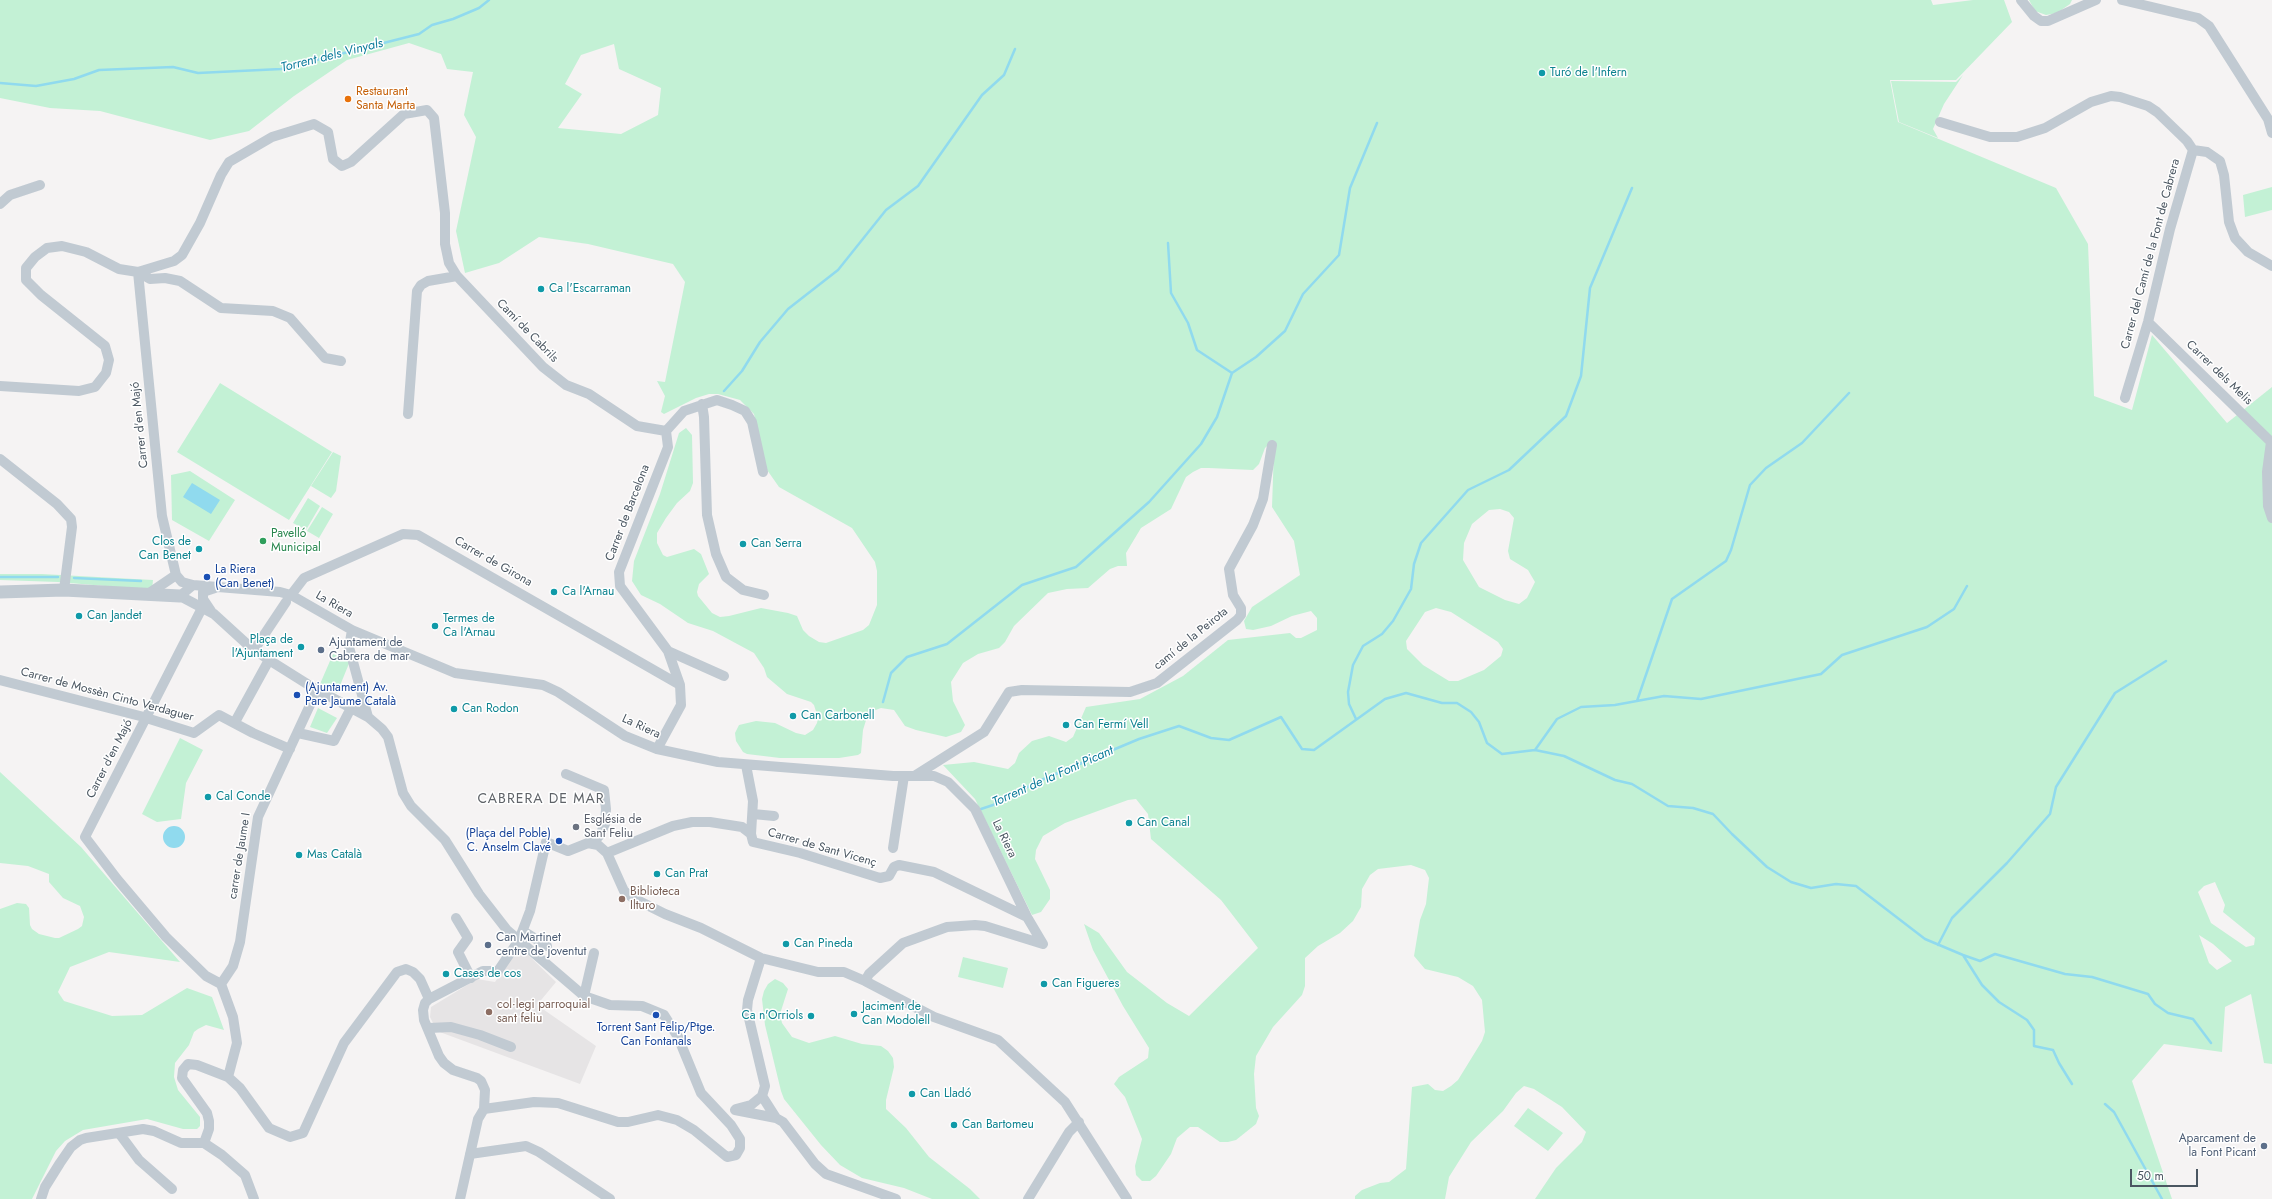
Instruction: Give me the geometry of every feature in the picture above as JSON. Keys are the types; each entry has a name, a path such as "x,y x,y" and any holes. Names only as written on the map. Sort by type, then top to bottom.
{"street":[{"path":"2021,0 2034,16 2041,21 2048,21 2096,0"},
{"path":"2122,0 2198,18 2209,26 2268,119 2272,133"},
{"path":"1940,122 1990,137 2016,137 2045,128 2091,102 2111,96 2120,97 2148,106 2157,112 2187,140 2193,150"},
{"name":"Camí de Cabrils","path":"138,272 174,261 182,255 200,223 221,175 229,162 272,137 314,124 328,132 333,159 342,166 352,162 404,114 427,110 434,118 445,213 446,250 449,263 457,276 525,349 549,372 566,384 589,394 637,426 666,431"},
{"name":"Carrer del Camí de la Font de Cabrera","path":"2125,398 2148,322 2170,228 2193,150 2207,152 2220,161 2224,175 2229,222 2235,238 2248,252 2272,266"},
{"path":"0,204 10,195 40,185"},
{"path":"0,386 79,391 95,387 106,373 109,360 106,346 41,296 26,280 26,268 35,257 47,248 62,246 86,252 119,269 138,272 150,279 165,278 180,281 221,308 273,310 290,318 325,358 341,361"},
{"name":"Carrer d'en Majó","path":"138,272 162,516 176,575"},
{"path":"408,414 417,291 421,285 428,282 457,276"},
{"name":"Carrer dels Melis","path":"2148,322 2272,443"},
{"path":"666,431 684,411 717,400 745,411 752,422 763,472"},
{"path":"702,404 704,417 707,515 716,554 726,577 743,590 764,595"},
{"name":"Carrer de Barcelona","path":"657,749 681,705 680,686 668,651 620,586 619,572 668,447 666,431"},
{"path":"2272,443 2267,472 2268,506 2272,518"},
{"name":"camí de la Peirota","path":"916,775 984,732 1009,692 1022,690 1130,692 1157,683 1237,620 1241,615 1241,608 1234,595 1229,569 1253,525 1263,499 1272,445"},
{"path":"0,459 57,504 71,519 72,527 64,587"},
{"name":"Carrer de Girona","path":"254,650 304,578 403,534 418,535 680,686"},
{"path":"148,594 166,580 176,575 182,582 193,585"},
{"path":"166,580 166,595"},
{"path":"180,596 193,585"},
{"name":"La Riera","path":"193,585 280,592 289,599 352,630 455,673 544,685 558,692 626,736 657,749 718,762 904,776 934,776 948,782 975,809 1027,917 1043,944 985,926 975,925 947,927 903,943 869,974 865,981"},
{"path":"0,592 64,587 180,596 214,614"},
{"path":"224,587 203,592 203,599 214,614 254,650 317,690 368,717 388,737 403,793 411,806 445,840 500,922 521,935 547,946"},
{"name":"Carrer d'en Majó","path":"202,608 85,837 117,879 166,937 206,976 221,984"},
{"path":"352,630 349,647 368,717"},
{"path":"668,651 724,676"},
{"path":"235,722 269,660"},
{"name":"Carrer de Mossèn Cinto Verdaguer","path":"0,680 145,718 194,733 219,715 235,722 253,733 290,749"},
{"name":"carrer de Jaume I","path":"221,984 233,966 240,942 258,817 298,734 317,690"},
{"path":"298,734 334,741 351,708"},
{"path":"746,765 753,801 751,834"},
{"path":"566,774 604,790 606,809 605,824 600,835 592,844"},
{"path":"893,848 904,776"},
{"path":"753,814 774,816"},
{"name":"Carrer de Sant Vicenç","path":"606,853 673,826 692,822 710,822 742,827 751,834 754,842 800,853 880,878 889,876 894,867 899,865 934,872 1027,917"},
{"path":"460,1199 478,1119 484,1109 485,1090 481,1081 453,1070 446,1065 439,1056 429,1028 424,1020 423,1010 425,1003 429,999 484,971 498,971 521,935 532,906 546,842 568,851 574,846 592,844 598,845 606,853 624,891 634,898 665,914 701,928 761,958 818,972 844,972 865,981 934,1017 998,1040 1065,1102 1127,1199"},
{"path":"456,918 468,938 458,952 472,978"},
{"path":"484,1109 534,1102 558,1103 618,1122 628,1122 658,1115 677,1120 694,1130 727,1157 736,1155 740,1148 740,1139 720,1111 701,1093 678,1036 664,1015 642,1006 610,1005 584,996 530,950 521,935"},
{"path":"584,996 594,953"},
{"path":"720,1111 735,1110 751,1105 762,1096 765,1086 747,1010 748,1000 761,958"},
{"path":"204,1143 209,1129 207,1113 182,1078 182,1072 186,1066 191,1064 228,1077 240,1088 269,1128 290,1137 303,1132 344,1042 397,972 406,969 413,972 420,979 429,999"},
{"path":"221,984 233,1017 237,1043 228,1077"},
{"path":"429,1028 451,1027 480,1035 511,1047"},
{"path":"762,1096 776,1118"},
{"path":"735,1110 776,1118 783,1122 815,1164 826,1174 896,1199"},
{"path":"1028,1199 1069,1132 1079,1122"},
{"path":"41,1199 45,1187 60,1163 80,1140 143,1129 154,1130 181,1143 204,1143 222,1155 245,1175 254,1199"},
{"path":"119,1133 139,1160 172,1189"},
{"path":"470,1154 526,1146 539,1152 610,1199"}],"shaded area":[{"name":"col·legi parroquial sant feliu","path":"519,946 556,982 537,1005 596,1046 580,1084 437,1031 430,1017 431,1007 477,979 495,982"}],"green space":[{"path":"0,0 1931,0 1933,5 1973,0 2004,0 2012,22 1956,80 1890,80 1898,122 2056,188 2088,244 2094,396 2132,410 2152,335 2227,423 2272,387 2272,1064 2264,1063 2251,994 2225,1007 2222,1052 2164,1044 2132,1081 2172,1199 1535,1199 1556,1168 1582,1142 1586,1132 1562,1107 1534,1089 1524,1086 1516,1093 1503,1111 1471,1142 1449,1177 1445,1199 1355,1199 1355,1196 1362,1190 1380,1183 1389,1182 1406,1169 1412,1087 1428,1084 1435,1090 1443,1091 1451,1086 1458,1080 1482,1041 1485,1032 1482,1000 1473,986 1458,977 1425,969 1414,956 1420,920 1426,904 1429,878 1425,870 1411,865 1378,869 1370,875 1362,889 1361,907 1353,921 1340,933 1318,946 1305,958 1305,986 1302,995 1273,1027 1256,1056 1254,1074 1256,1108 1259,1116 1256,1124 1236,1140 1228,1142 1220,1142 1198,1127 1190,1127 1177,1138 1171,1154 1156,1176 1150,1181 1142,1181 1136,1175 1135,1166 1142,1139 1125,1097 1114,1084 1119,1077 1148,1058 1149,1048 1123,1006 1093,950 1084,924 1099,933 1127,972 1167,1003 1189,1016 1258,948 1221,900 1151,839 1148,814 1136,799 1128,800 1065,823 1043,836 1036,850 1035,859 1050,890 1050,899 1041,912 1032,915 975,799 943,765 974,762 1008,769 1015,763 1019,753 1032,741 1049,736 1066,742 1073,737 1086,707 1140,699 1183,676 1228,640 1290,633 1296,638 1301,638 1317,630 1317,618 1311,611 1292,616 1271,626 1253,630 1246,629 1244,621 1252,607 1300,575 1294,541 1272,507 1274,449 1268,445 1265,448 1259,464 1253,470 1201,468 1193,472 1186,477 1171,509 1141,528 1126,553 1127,566 1118,566 1110,569 1088,588 1067,589 1048,593 1014,626 1005,642 999,648 978,654 963,663 951,682 953,701 965,725 961,732 946,737 916,730 905,726 894,710 881,708 873,711 867,717 863,730 861,753 858,755 839,758 780,758 747,754 743,752 736,741 735,733 739,725 756,721 775,723 796,733 805,735 813,730 818,718 814,705 811,702 787,694 767,677 764,668 754,653 713,631 688,623 660,604 641,595 632,581 634,561 660,494 679,433 686,428 692,435 693,483 690,491 677,503 657,533 657,543 663,555 667,557 694,549 701,554 709,574 699,584 697,592 698,596 712,613 720,617 761,608 788,613 797,616 803,630 809,636 819,642 826,643 863,630 869,625 877,605 877,571 875,562 852,528 779,487 765,467 754,414 740,400 718,394 709,394 696,398 664,414 661,412 665,396 657,381 665,382 685,282 673,264 588,244 539,237 499,263 465,273 456,231 476,137 464,115 473,72 447,69 441,54 409,43 347,60 294,96 249,131 210,140 100,111 50,108 0,98","holes":["614,44 619,69 661,88 658,115 621,134 558,128 582,94 565,84 581,55","1500,509 1509,512 1514,518 1508,551 1510,559 1528,570 1535,582 1527,598 1519,604 1505,600 1479,587 1463,560 1464,543 1472,524 1489,510","1436,608 1451,612 1498,642 1503,649 1501,656 1484,670 1458,681 1449,681 1423,665 1407,649 1406,641 1425,612","2215,882 2225,905 2223,912 2255,938 2254,945 2246,947 2211,923 2198,892 2204,886","2199,935 2213,944 2232,961 2217,970 2209,963"]},
{"path":"2029,0 2072,0 2070,4 2057,13 2046,15 2035,11"},
{"path":"1963,75 1944,104 1933,129 1938,138 1899,122 1891,81 1956,82"},
{"path":"2272,187 2272,210 2245,217 2243,195"},
{"path":"220,383 332,452 289,520 177,452"},
{"path":"333,452 341,456 336,491 331,498 311,486"},
{"path":"190,471 235,500 209,541 172,520 171,475"},
{"path":"308,498 320,506 306,530 293,523"},
{"path":"322,507 333,514 319,538 307,531"},
{"path":"0,574 42,574 153,580 152,590 58,582 0,580"},
{"path":"333,654 350,661 337,693 320,684"},
{"path":"318,708 337,718 327,733 310,727"},
{"path":"180,738 203,750 186,783 181,819 157,822 142,814"},
{"path":"0,772 81,847 180,962 109,952 70,967 58,992 64,1001 112,1016 142,1015 187,988 212,997 224,1030 206,1025 198,1029 194,1032 189,1045 175,1063 174,1077 178,1090 200,1117 200,1126 197,1129 183,1129 147,1119 83,1130 65,1141 56,1151 32,1199 0,1199 0,909 17,903 26,904 29,908 30,925 32,929 39,934 55,938 59,938 78,929 82,926 84,917 80,906 63,898 49,882 49,874 28,866 0,863"},
{"path":"963,957 1008,968 1003,988 958,977"},
{"path":"775,979 783,983 788,989 780,1014 782,1023 792,1037 809,1043 835,1036 862,1044 881,1046 888,1051 893,1058 894,1067 886,1100 886,1109 906,1128 929,1157 970,1189 980,1199 932,1199 904,1188 862,1178 840,1165 821,1145 784,1099 781,1091 765,1025 762,999 768,984"},
{"path":"1528,1108 1563,1133 1548,1151 1514,1126"}],"water":[{"path":"192,483 220,500 211,514 183,497"},
{"path":"174,826 178,827 184,833 184,841 178,847 174,848 170,847 164,841 163,837 164,833 170,827"}],"waterway":[{"name":"Torrent dels Vinyals","path":"0,83 36,86 74,79 99,70 173,67 198,73 281,69 419,34 432,25 453,19 479,8 489,0"},
{"path":"724,391 742,371 760,342 788,309 838,270 886,210 918,186 982,95 1004,75 1015,49"},
{"path":"883,702 891,673 907,657 947,644 1022,585 1076,567 1149,502 1201,444 1217,417 1232,373 1256,357 1285,331 1303,294 1339,255 1350,188 1377,123"},
{"path":"1356,719 1349,704 1348,692 1353,665 1363,646 1382,634 1393,621 1411,589 1414,564 1421,543 1468,490 1509,470 1566,416 1581,376 1590,288 1632,188"},
{"path":"1168,243 1171,293 1188,323 1197,350 1232,373"},
{"path":"1637,701 1672,599 1726,561 1731,550 1750,485 1766,468 1802,443 1849,393"},
{"path":"0,577 58,577"},
{"path":"74,578 141,581"},
{"path":"1535,750 1557,719 1581,707 1615,705 1664,696 1701,699 1821,674 1842,655 1927,627 1954,609 1967,586"},
{"path":"1938,945 1952,918 2007,863 2050,814 2056,787 2115,693 2166,661"},
{"name":"Torrent de la Font Picant","path":"981,809 993,805 1039,781 1139,739 1179,726 1211,738 1229,740 1281,717 1302,749 1314,750 1385,699 1406,693 1442,703 1457,703 1471,712 1479,722 1487,743 1502,754 1535,750 1564,756 1615,780 1632,784 1668,806 1693,808 1713,814 1767,867 1791,882 1811,888 1836,884 1856,886 1925,939 1963,955 1982,985 1999,1002 2027,1020 2034,1030 2034,1046 2053,1050 2072,1084"},
{"path":"1963,955 1980,961 1995,954 2065,974 2092,977 2148,994 2155,1004 2168,1013 2193,1019 2211,1043"},
{"name":"Torrent de la Font Picant","path":"2105,1104 2114,1112 2162,1199"}],"place":[{"name":"Turó de l'Infern","path":"1542,73"},
{"name":"Restaurant Santa Marta","path":"348,99"},
{"name":"Ca l'Escarraman","path":"541,289"},
{"name":"Pavelló Municipal","path":"263,541"},
{"name":"Can Serra","path":"743,544"},
{"name":"Clos de Can Benet","path":"199,549"},
{"name":"La Riera (Can Benet)","path":"207,577"},
{"name":"Ca l'Arnau","path":"554,592"},
{"name":"Can Jandet","path":"79,616"},
{"name":"Termes de Ca l'Arnau","path":"435,626"},
{"name":"Plaça de l'Ajuntament","path":"301,647"},
{"name":"Ajuntament de Cabrera de mar","path":"321,650"},
{"name":"(Ajuntament) Av. Pare Jaume Català","path":"297,695"},
{"name":"Can Rodon","path":"454,709"},
{"name":"Can Carbonell","path":"793,716"},
{"name":"Can Fermí Vell","path":"1066,725"},
{"name":"Cal Conde","path":"208,797"},
{"name":"Can Canal","path":"1129,823"},
{"name":"Església de Sant Feliu","path":"576,827"},
{"name":"(Plaça del Poble) C. Anselm Clavé","path":"559,841"},
{"name":"Mas Català","path":"299,855"},
{"name":"Can Prat","path":"657,874"},
{"name":"Biblioteca Ilturo","path":"622,899"},
{"name":"Can Pineda","path":"786,944"},
{"name":"Can Martinet centre de joventut","path":"488,945"},
{"name":"Cases de cos","path":"446,974"},
{"name":"Can Figueres","path":"1044,984"},
{"name":"col·legi parroquial sant feliu","path":"489,1012"},
{"name":"Jaciment de Can Modolell","path":"854,1014"},
{"name":"Torrent Sant Felip/Ptge. Can Fontanals","path":"656,1015"},
{"name":"Ca n'Orriols","path":"811,1016"},
{"name":"Can Lladó","path":"912,1094"},
{"name":"Can Bartomeu","path":"954,1125"},
{"name":"Aparcament de la Font Picant","path":"2264,1146"}],"district":[{"name":"CABRERA DE MAR","path":"541,800"}]}
